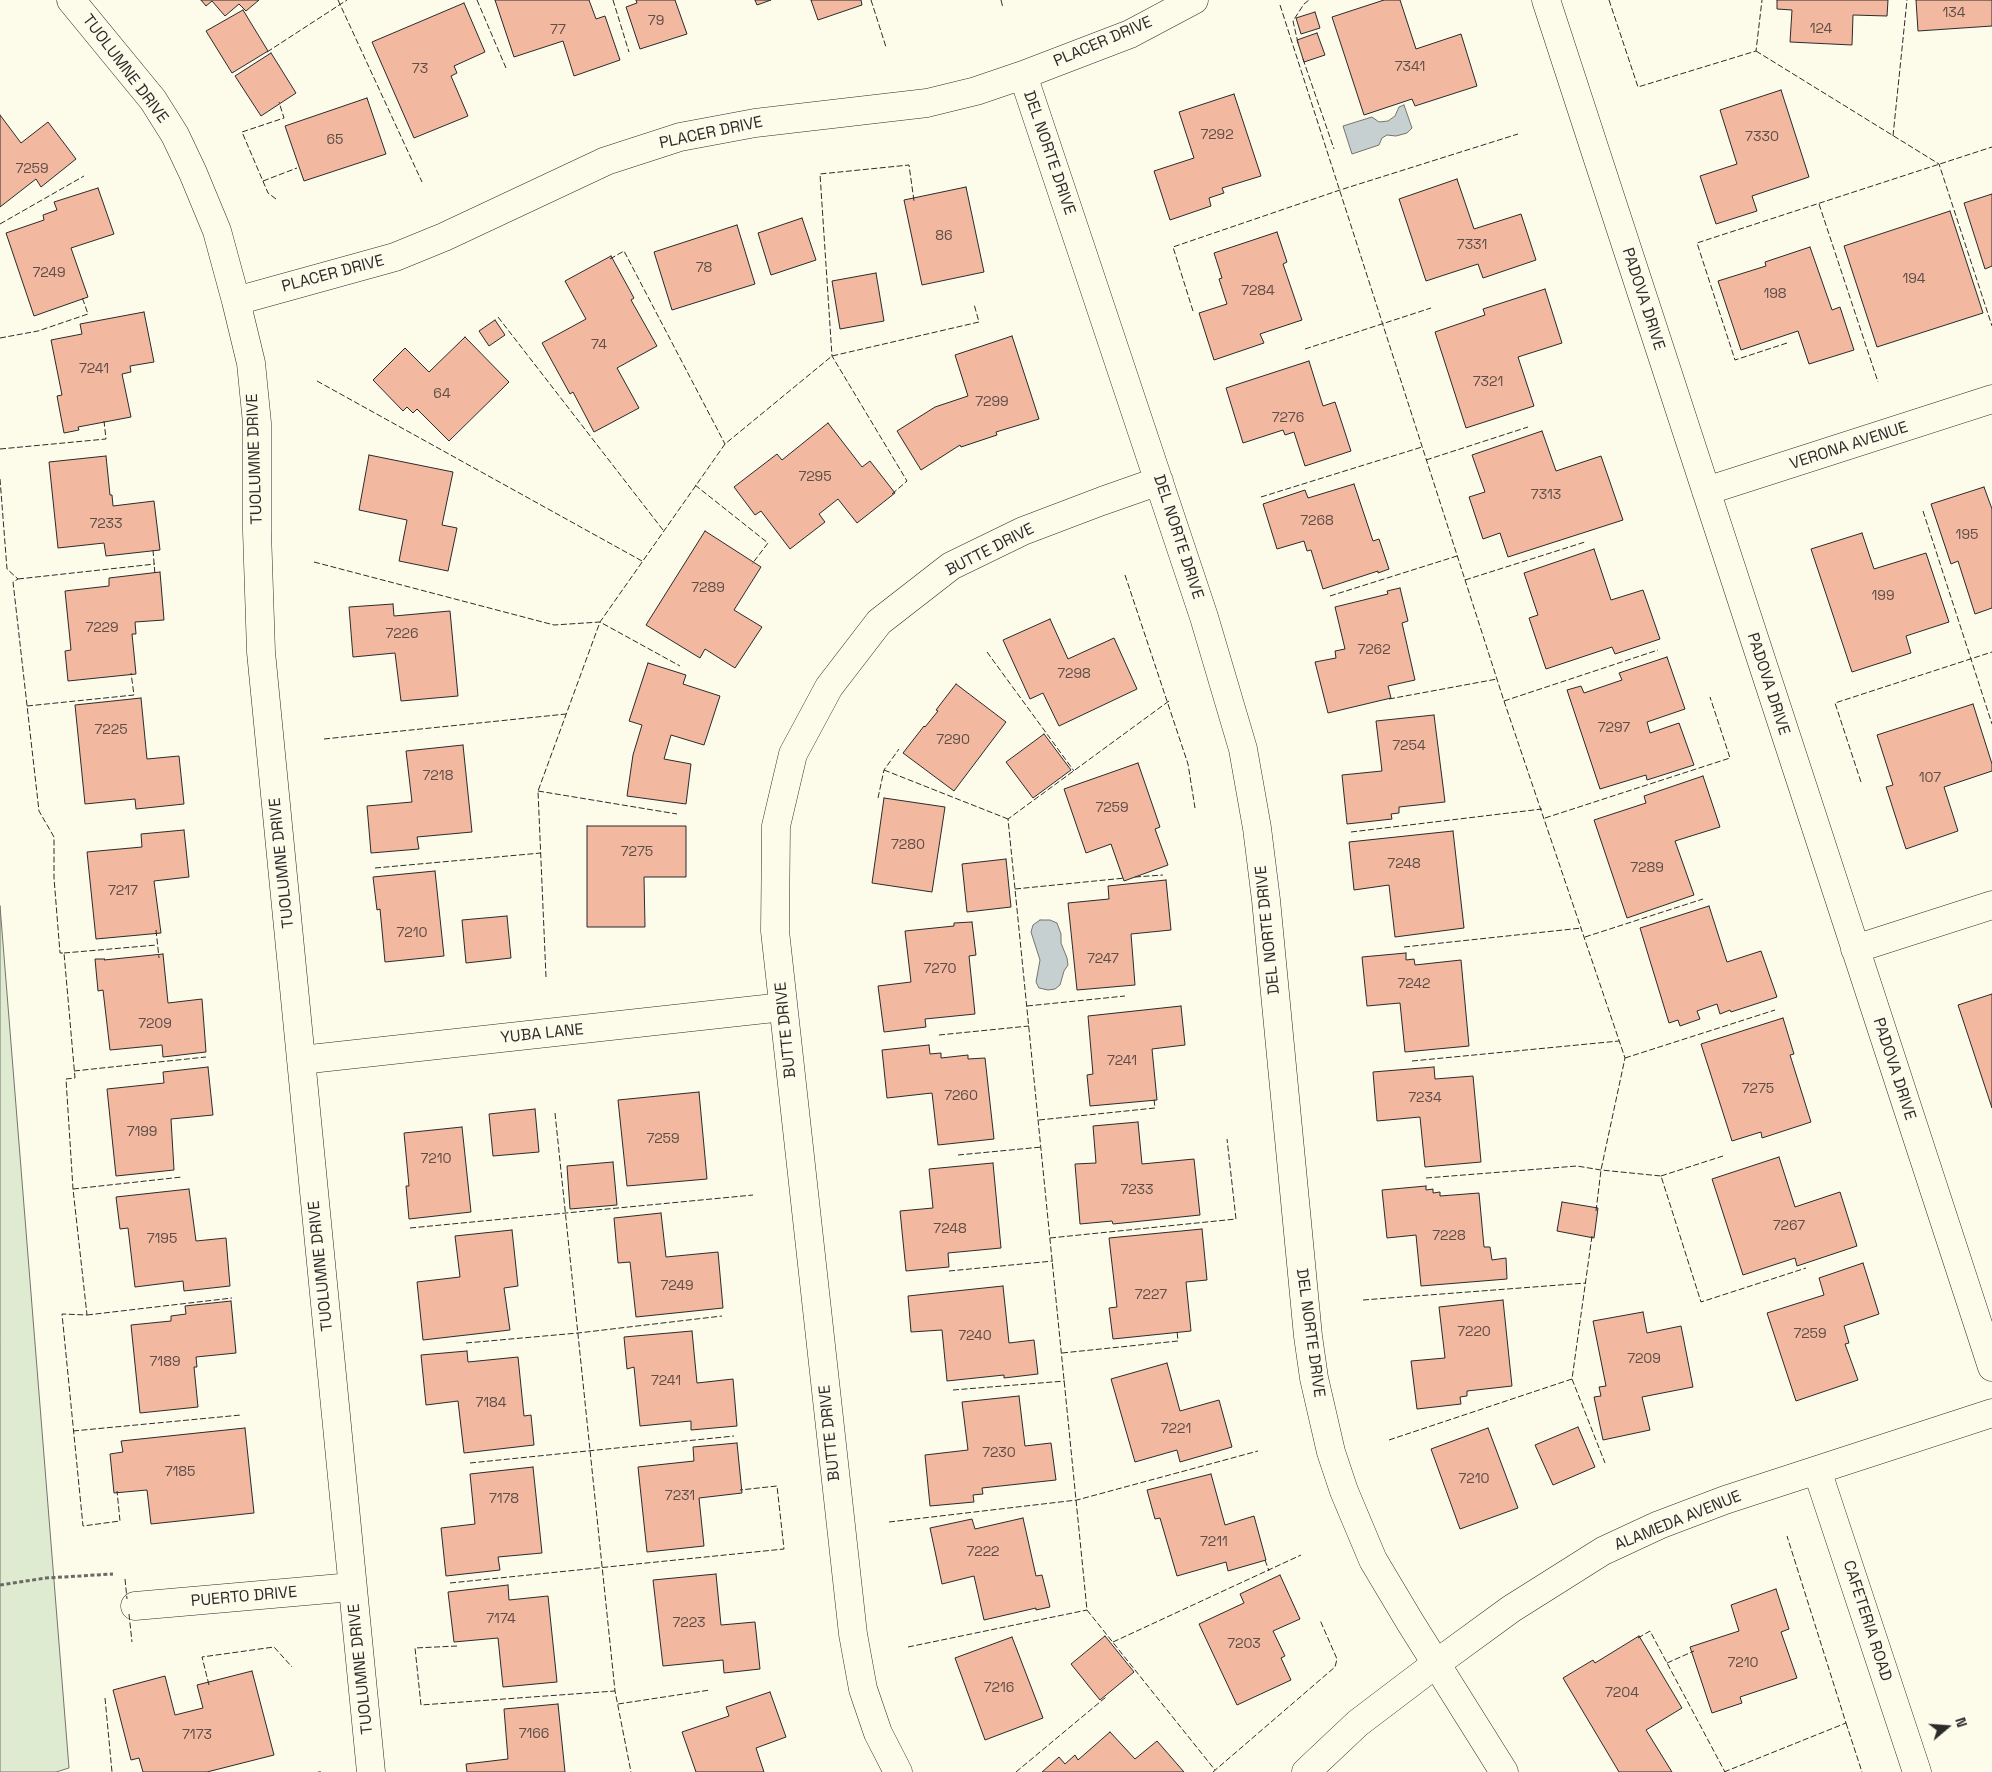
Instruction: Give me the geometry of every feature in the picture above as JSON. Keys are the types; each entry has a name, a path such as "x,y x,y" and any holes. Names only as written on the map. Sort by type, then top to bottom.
{"street":[{"name":"TUOLUMNE DRIVE","path":"71,0 153,100 175,135 194,173 217,231 251,364 256,423 261,652 352,1587 372,1772"},
{"name":"PLACER DRIVE","path":"236,301 396,257 444,237 606,161 680,137 764,122 927,103 976,91 1023,76 1130,34 1194,0"},
{"name":"PADOVA DRIVE","path":"1546,0 1992,1367"},
{"name":"DEL NORTE DRIVE","path":"1023,76 1159,481 1231,706 1249,780 1266,900 1308,1336 1322,1418 1330,1452 1373,1560 1504,1772"},
{"name":"VERONA AVENUE","path":"1706,492 1992,399"},
{"name":"BUTTE DRIVE","path":"898,1772 878,1733 863,1689 853,1634 775,931 776,826 793,754 829,687 879,622 951,566 1023,531 1102,500 1159,481"},
{"path":"1855,949 1992,905"},
{"name":"YUBA LANE","path":"301,1060 783,1007"},
{"name":"ALAMEDA AVENUE","path":"1306,1772 1358,1724 1437,1663 1511,1609 1603,1551 1659,1525 1725,1500 1992,1414"},
{"name":"CAFETERIA ROAD","path":"1817,1470 1917,1772"},
{"name":"PUERTO DRIVE","path":"135,1606 352,1587"}],"path":[{"path":"0,1585 46,1578 113,1574"}],"green space":[{"path":"0,906 69,1768 56,1772 0,1772"}],"shaded area":[{"path":"1404,105 1412,128 1407,133 1396,136 1387,135 1382,138 1379,145 1352,154 1343,126 1372,117 1379,122 1388,121 1395,116 1399,107"},
{"path":"1040,920 1050,920 1057,923 1061,934 1061,943 1067,958 1068,965 1060,985 1055,989 1039,988 1036,982 1040,960 1031,932 1033,925"}],"building":[{"path":"201,0 259,0 246,11 239,4 225,16 212,1 206,6"},
{"path":"495,0 589,0 596,19 605,16 620,60 574,76 563,41 514,57"},
{"path":"636,0 675,0 687,34 640,49 626,7 637,3"},
{"path":"755,0 771,0 757,5"},
{"path":"811,0 861,0 862,5 818,20"},
{"path":"1384,0 1400,0 1416,49 1461,34 1477,86 1415,106 1412,99 1364,115 1332,17"},
{"path":"1777,0 1888,0 1887,16 1853,15 1852,45 1790,42 1792,10 1777,9"},
{"path":"1916,0 1992,0 1992,26 1918,31"},
{"path":"464,3 485,52 454,66 457,73 451,76 468,116 414,138 372,42"},
{"path":"243,10 268,51 232,73 206,31"},
{"path":"1315,12 1320,28 1301,34 1296,18"},
{"path":"1317,33 1325,55 1304,62 1297,40"},
{"path":"271,53 296,93 261,116 235,76"},
{"path":"1781,90 1809,177 1752,196 1757,211 1716,224 1700,176 1737,164 1720,110"},
{"path":"1234,94 1261,176 1222,188 1224,193 1209,198 1211,206 1170,220 1154,171 1194,158 1179,112"},
{"path":"367,98 386,154 304,181 285,126"},
{"path":"0,115 21,143 48,122 76,159 41,187 36,179 0,207"},
{"path":"1457,179 1474,229 1521,214 1536,260 1483,278 1478,264 1426,281 1399,199"},
{"path":"966,187 984,272 922,285 904,200"},
{"path":"98,188 114,234 71,248 88,297 34,316 6,233 44,220 43,215 57,210 54,202"},
{"path":"1992,194 1992,266 1985,269 1964,203"},
{"path":"1950,211 1983,313 1877,347 1844,246"},
{"path":"802,218 816,260 771,275 758,233"},
{"path":"737,225 755,284 672,310 654,252"},
{"path":"1277,232 1287,262 1283,264 1302,320 1260,334 1264,343 1214,360 1199,313 1227,304 1219,279 1222,278 1214,253"},
{"path":"1810,247 1832,310 1840,307 1854,350 1809,364 1798,331 1741,350 1718,281 1766,266 1765,262"},
{"path":"611,256 634,298 631,300 657,346 617,368 639,408 594,432 573,392 570,394 542,343 586,319 565,281"},
{"path":"876,273 884,321 840,329 832,281"},
{"path":"1545,289 1562,343 1518,357 1534,406 1466,428 1435,332 1485,315 1483,309"},
{"path":"144,312 154,362 130,366 131,372 122,374 131,417 78,427 79,430 64,433 57,396 62,395 51,340 82,334 80,324"},
{"path":"495,320 505,335 489,346 479,331"},
{"path":"1012,336 1039,419 996,432 997,435 961,447 960,445 921,470 897,431 935,407 968,396 955,355"},
{"path":"465,337 509,382 449,441 417,409 413,413 407,407 403,411 373,380 405,348 429,372"},
{"path":"1309,361 1323,406 1335,402 1351,451 1305,466 1294,432 1285,435 1283,430 1243,443 1226,388"},
{"path":"828,423 862,467 870,461 895,493 857,523 838,499 819,514 825,522 790,549 761,511 755,515 734,487 777,454 782,460"},
{"path":"1542,431 1556,471 1601,456 1623,520 1508,557 1500,533 1483,539 1469,497 1485,492 1472,455"},
{"path":"369,455 453,472 442,525 457,528 448,571 399,561 407,520 359,510"},
{"path":"106,456 113,506 154,501 160,550 106,556 104,543 58,548 49,462"},
{"path":"1354,484 1373,541 1379,539 1389,569 1323,589 1311,550 1307,551 1304,541 1277,549 1263,504 1305,490 1308,498"},
{"path":"1984,487 1992,509 1992,608 1975,614 1958,561 1951,564 1931,504"},
{"path":"705,531 761,567 734,610 762,627 735,668 705,649 700,658 646,625"},
{"path":"1862,533 1874,569 1926,553 1949,622 1906,636 1911,653 1852,672 1811,549"},
{"path":"1594,549 1611,600 1643,590 1660,639 1615,654 1612,647 1546,669 1529,618 1538,615 1524,573"},
{"path":"160,572 164,620 135,622 136,634 132,634 136,674 68,681 65,651 71,650 65,591 109,586 109,578"},
{"path":"1400,588 1408,621 1402,623 1415,680 1388,686 1391,698 1328,713 1315,662 1336,658 1335,651 1345,649 1335,607 1388,594 1387,591"},
{"path":"393,604 394,616 450,611 458,696 401,701 395,653 353,657 349,607"},
{"path":"1050,619 1068,659 1114,638 1137,689 1059,726 1043,693 1030,699 1003,640"},
{"path":"1667,657 1685,709 1647,722 1650,733 1679,723 1694,765 1647,780 1646,775 1600,789 1567,690 1581,686 1584,693 1622,680 1619,673"},
{"path":"648,663 686,675 683,684 720,696 704,745 671,735 664,759 691,764 686,804 627,796 633,755 642,725 629,721"},
{"path":"956,684 1006,722 954,791 903,753 938,711 936,710"},
{"path":"141,698 147,759 179,756 184,804 136,809 135,799 85,804 75,705"},
{"path":"1973,704 1992,764 1992,771 1944,787 1958,831 1906,849 1886,787 1893,785 1877,735"},
{"path":"1434,715 1445,802 1399,807 1399,813 1391,814 1392,819 1347,824 1342,775 1382,771 1376,721"},
{"path":"1044,734 1071,770 1033,798 1006,762"},
{"path":"463,745 472,832 417,837 419,849 371,853 367,806 412,802 406,751"},
{"path":"1138,763 1160,827 1155,829 1168,865 1124,881 1111,844 1086,853 1064,789"},
{"path":"1703,776 1720,827 1675,841 1694,895 1627,918 1594,820 1646,803 1644,796"},
{"path":"884,798 945,807 932,892 872,883"},
{"path":"587,826 686,826 686,877 644,877 645,927 587,927"},
{"path":"184,830 189,877 154,881 161,933 96,939 87,852 142,847 141,834"},
{"path":"1453,831 1464,928 1395,937 1389,885 1354,890 1349,842"},
{"path":"1006,859 1011,907 967,912 962,864"},
{"path":"435,871 444,956 385,962 380,909 377,910 373,877"},
{"path":"1166,880 1171,930 1131,934 1135,985 1077,990 1068,903 1109,899 1108,886"},
{"path":"1709,906 1727,962 1761,951 1777,997 1720,1014 1717,1004 1697,1011 1700,1019 1680,1026 1678,1020 1669,1023 1640,928"},
{"path":"507,916 511,958 466,963 462,920"},
{"path":"972,922 976,955 969,956 975,1014 925,1019 926,1027 884,1032 878,986 911,982 905,931 954,926 954,923"},
{"path":"1406,953 1406,960 1414,959 1415,965 1461,960 1469,1046 1405,1052 1400,1003 1367,1006 1362,957"},
{"path":"163,954 168,1003 202,999 206,1052 163,1057 162,1045 110,1050 103,990 98,991 95,959 104,960"},
{"path":"1992,994 1992,1108 1958,1005"},
{"path":"1181,1006 1185,1045 1152,1049 1157,1100 1090,1106 1087,1075 1093,1074 1088,1016"},
{"path":"1783,1018 1794,1054 1790,1055 1811,1122 1762,1138 1761,1132 1732,1141 1701,1044"},
{"path":"929,1045 930,1054 941,1053 941,1058 968,1055 968,1059 985,1058 994,1139 938,1145 932,1093 887,1098 882,1050"},
{"path":"208,1067 213,1115 171,1119 174,1170 116,1176 107,1089 164,1083 163,1072"},
{"path":"1434,1067 1435,1079 1473,1076 1481,1162 1425,1167 1420,1117 1377,1121 1373,1072"},
{"path":"699,1092 707,1179 627,1186 618,1100"},
{"path":"535,1109 539,1152 493,1156 489,1114"},
{"path":"1138,1122 1142,1164 1194,1159 1200,1215 1113,1224 1112,1221 1080,1224 1075,1164 1096,1163 1093,1126"},
{"path":"462,1127 471,1212 409,1219 406,1186 409,1186 404,1133"},
{"path":"1779,1157 1795,1207 1840,1192 1857,1246 1797,1266 1795,1258 1743,1275 1712,1179"},
{"path":"613,1162 617,1205 570,1209 567,1166"},
{"path":"993,1163 1001,1248 948,1253 949,1267 906,1271 900,1211 933,1208 929,1169"},
{"path":"1426,1186 1426,1190 1433,1189 1433,1193 1440,1192 1440,1196 1479,1193 1484,1247 1490,1247 1492,1260 1506,1258 1507,1279 1421,1286 1416,1235 1387,1238 1382,1190"},
{"path":"189,1189 196,1241 226,1238 230,1286 184,1291 183,1281 135,1287 128,1228 120,1229 116,1197"},
{"path":"1562,1202 1598,1208 1594,1238 1557,1231"},
{"path":"661,1213 666,1257 718,1252 723,1308 636,1317 630,1262 618,1263 614,1218"},
{"path":"1202,1229 1207,1280 1186,1282 1191,1331 1113,1339 1109,1308 1117,1307 1109,1238"},
{"path":"512,1230 518,1286 504,1288 510,1330 423,1340 417,1282 460,1277 455,1236"},
{"path":"1863,1263 1879,1314 1844,1326 1849,1343 1845,1344 1858,1380 1796,1401 1767,1313 1824,1295 1819,1278"},
{"path":"1003,1286 1009,1343 1034,1340 1038,1374 1004,1378 1004,1375 947,1381 942,1330 911,1332 908,1296"},
{"path":"1503,1300 1512,1386 1467,1391 1467,1396 1460,1397 1461,1404 1417,1409 1411,1361 1445,1358 1439,1307"},
{"path":"231,1301 236,1353 196,1357 197,1367 194,1367 198,1407 140,1413 131,1325 171,1321 171,1316 186,1314 185,1306"},
{"path":"1643,1312 1647,1333 1681,1326 1693,1387 1642,1397 1650,1430 1603,1440 1594,1397 1601,1396 1599,1387 1606,1386 1593,1321"},
{"path":"692,1331 697,1383 733,1379 737,1426 691,1430 691,1421 640,1426 634,1367 627,1369 624,1337"},
{"path":"467,1351 468,1362 518,1357 524,1416 531,1415 534,1445 464,1453 458,1401 426,1405 421,1355"},
{"path":"1167,1363 1180,1411 1219,1400 1232,1447 1180,1462 1177,1450 1135,1462 1111,1379"},
{"path":"1019,1396 1025,1446 1051,1443 1056,1480 982,1488 983,1494 973,1495 974,1502 930,1506 925,1455 968,1450 962,1402"},
{"path":"1578,1427 1595,1467 1553,1485 1535,1445"},
{"path":"245,1428 254,1513 151,1524 147,1490 114,1493 110,1454 123,1452 121,1441"},
{"path":"1488,1428 1518,1508 1460,1529 1431,1449"},
{"path":"737,1443 742,1493 699,1498 704,1546 647,1552 638,1467 694,1461 693,1447"},
{"path":"533,1467 542,1553 498,1557 500,1570 446,1576 441,1528 475,1524 470,1474"},
{"path":"1211,1474 1225,1525 1254,1516 1266,1560 1228,1571 1226,1562 1177,1576 1160,1518 1155,1519 1147,1490"},
{"path":"1023,1518 1036,1576 1042,1575 1050,1607 1036,1610 1036,1608 984,1620 974,1576 942,1584 930,1528 972,1519 975,1529"},
{"path":"716,1574 721,1625 755,1622 760,1669 724,1673 723,1660 663,1666 653,1580"},
{"path":"1280,1575 1300,1619 1273,1631 1285,1656 1281,1658 1291,1680 1237,1705 1199,1624 1244,1603 1240,1594"},
{"path":"508,1585 509,1600 548,1596 557,1682 503,1687 498,1638 454,1642 448,1592"},
{"path":"1776,1589 1789,1629 1781,1632 1797,1678 1740,1697 1742,1703 1712,1713 1690,1647 1739,1631 1731,1605"},
{"path":"1105,1636 1134,1672 1100,1700 1071,1664"},
{"path":"1639,1636 1682,1708 1646,1730 1672,1772 1619,1772 1563,1678 1593,1660 1595,1663"},
{"path":"1012,1637 1043,1718 985,1740 955,1658"},
{"path":"252,1671 274,1755 207,1772 143,1772 139,1758 131,1760 113,1690 165,1676 175,1715 203,1708 197,1685"},
{"path":"770,1692 786,1737 756,1748 764,1772 696,1772 682,1732 729,1716 726,1707"},
{"path":"558,1704 565,1772 467,1772 466,1764 508,1759 504,1709"},
{"path":"1110,1732 1135,1759 1157,1741 1184,1772 1042,1772 1059,1757 1065,1764 1075,1755 1078,1760"}],"fence":[{"path":"338,0 422,182"},
{"path":"267,52 347,0"},
{"path":"477,0 506,68"},
{"path":"613,0 629,52"},
{"path":"871,0 886,47"},
{"path":"1001,0 1003,8"},
{"path":"1298,43 1293,21 1304,4 1309,0"},
{"path":"1609,0 1638,87 1756,51 1762,0"},
{"path":"1893,136 1907,0"},
{"path":"1280,5 1504,701 1625,1058 1601,1170 1596,1211"},
{"path":"1756,51 1939,164 1992,326"},
{"path":"1303,59 1334,149"},
{"path":"276,199 268,193 242,132 284,118 279,102"},
{"path":"1193,311 1173,247 1340,190 1518,134"},
{"path":"1787,343 1735,360 1697,243 1992,147"},
{"path":"892,494 907,481 832,356 820,174 909,165 914,201"},
{"path":"263,181 297,168"},
{"path":"0,224 84,176"},
{"path":"1819,204 1878,382"},
{"path":"610,259 624,251 725,444"},
{"path":"0,338 38,331 88,314 82,297"},
{"path":"546,977 538,791 600,622 725,444 832,356 979,322 974,304"},
{"path":"1305,349 1431,308"},
{"path":"498,317 663,530"},
{"path":"317,381 642,561"},
{"path":"0,449 106,439 104,421"},
{"path":"1426,460 1528,427"},
{"path":"1261,497 1422,447"},
{"path":"0,479 7,569 18,579 13,582 39,811 54,837 54,878 60,953 64,953 75,1078 66,1079 73,1189 87,1315 62,1314 83,1526 120,1521 117,1491"},
{"path":"695,485 768,543 752,564"},
{"path":"1923,511 1992,724"},
{"path":"1465,580 1585,542"},
{"path":"153,550 155,575"},
{"path":"1330,596 1457,556"},
{"path":"314,562 554,625 600,622 680,666"},
{"path":"18,579 155,564"},
{"path":"1125,575 1188,764 1195,808"},
{"path":"1504,701 1658,650"},
{"path":"987,652 1074,771"},
{"path":"1861,782 1835,703 1992,652"},
{"path":"27,706 134,695 131,673"},
{"path":"1389,699 1497,679"},
{"path":"1545,818 1730,758 1710,697"},
{"path":"1169,701 1008,819 1087,1610 1215,1770"},
{"path":"324,739 566,714"},
{"path":"878,798 884,770 899,749"},
{"path":"884,770 1008,819"},
{"path":"538,791 677,814"},
{"path":"1351,832 1542,809"},
{"path":"375,868 541,853"},
{"path":"1135,877 1163,875"},
{"path":"1015,889 1125,878"},
{"path":"1585,937 1703,899"},
{"path":"1404,947 1582,928"},
{"path":"156,930 159,958"},
{"path":"64,953 157,945"},
{"path":"1027,1006 1125,996"},
{"path":"1625,1058 1775,1010"},
{"path":"939,1035 1029,1026"},
{"path":"1412,1061 1619,1041"},
{"path":"74,1071 206,1057"},
{"path":"1039,1120 1155,1108 1154,1099"},
{"path":"555,1113 615,1691 631,1772"},
{"path":"1050,1238 1236,1219 1227,1139"},
{"path":"958,1155 1042,1147"},
{"path":"1661,1176 1723,1156"},
{"path":"1426,1178 1577,1166 1661,1176 1701,1302 1806,1268"},
{"path":"73,1189 182,1177"},
{"path":"410,1228 753,1195"},
{"path":"1592,1236 1572,1379 1605,1463"},
{"path":"949,1271 1053,1261"},
{"path":"1363,1300 1586,1283"},
{"path":"87,1315 232,1298"},
{"path":"466,1343 578,1333 722,1316"},
{"path":"1062,1353 1178,1341 1177,1331"},
{"path":"1389,1440 1572,1379"},
{"path":"953,1390 1065,1381"},
{"path":"73,1431 241,1415"},
{"path":"470,1463 734,1436"},
{"path":"889,1522 1077,1500 1258,1451"},
{"path":"450,1583 784,1549 777,1486 740,1490"},
{"path":"1724,1772 1846,1723 1787,1536"},
{"path":"1113,1642 1301,1555"},
{"path":"1265,1560 1269,1571"},
{"path":"125,1579 127,1599"},
{"path":"908,1647 1087,1610"},
{"path":"129,1614 132,1642"},
{"path":"1213,1772 1335,1667 1337,1659 1320,1620"},
{"path":"1638,1638 1650,1631 1725,1772"},
{"path":"457,1646 415,1648 421,1705 615,1691"},
{"path":"209,1685 202,1657 274,1647 292,1667"},
{"path":"1667,1663 1694,1651"},
{"path":"618,1704 710,1690"},
{"path":"1016,1772 1106,1697"},
{"path":"105,1698 112,1772"},
{"path":"1846,1723 1862,1772"}]}
